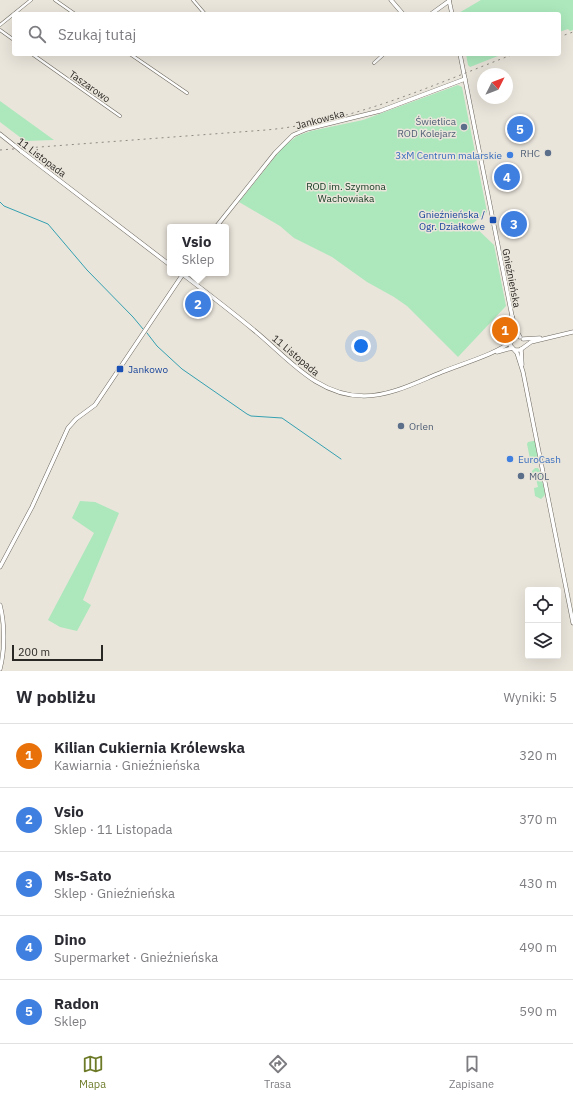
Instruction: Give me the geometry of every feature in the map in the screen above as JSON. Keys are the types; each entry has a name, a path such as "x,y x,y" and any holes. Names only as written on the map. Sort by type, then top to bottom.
{"main road":[{"path":"391,0 400,12"},
{"path":"434,12 449,0 452,12"},
{"name":"Gnieźnieńska","path":"460,56 512,316 514,333 512,340 513,349"},
{"name":"Jankowska","path":"218,224 273,155 293,135 307,129 380,111 465,79"},
{"name":"11 Listopada","path":"0,134 167,263"},
{"path":"0,567 32,507 68,428 76,418 95,405 180,276"},
{"name":"11 Listopada","path":"186,276 252,328 310,379 324,387 342,394 364,396 386,394 402,389 487,355 505,346 512,340"},
{"name":"Gnieźnieńska","path":"512,316 517,332 524,342 523,348"},
{"path":"512,340 521,338 529,339 573,332"},
{"path":"551,336 531,342 523,348 523,372 573,623"},
{"name":"11 Listopada","path":"487,355 523,348"},
{"path":"513,349 523,372"},
{"path":"0,605 3,641 0,669"}],"street":[{"path":"16,12 31,0"},
{"path":"56,0 72,12"},
{"path":"193,0 203,12"},
{"path":"0,25 12,15"},
{"path":"0,30 12,39"},
{"name":"Taszarowo","path":"35,56 120,116"},
{"path":"133,56 187,93"},
{"path":"374,62 382,56"}],"green space":[{"path":"481,0 573,0 573,30 570,31 568,29 561,31 561,12 460,12"},
{"path":"466,56 498,56 470,67 468,65"},
{"name":"ROD im. Szymona Wachowiaka","path":"458,85 462,87 487,212 472,224 494,245 506,306 458,357 407,306 367,282 332,257 294,238 280,226 239,202 283,147 297,136 311,131 363,120"},
{"path":"0,101 54,140 25,141 0,122"},
{"path":"535,441 538,459 536,463 528,463 527,460 530,459 527,444 528,442"},
{"path":"535,468 538,468 540,471 545,494 541,499 535,496 534,488 538,487 536,479 533,479 532,471"},
{"path":"80,501 95,502 119,513 83,600 91,605 77,631 60,627 48,620 94,533 72,518"}],"waterway":[{"path":"0,202 4,206 48,224 87,270 143,329"},
{"path":"147,333 157,346 182,369 247,414 251,416 282,418 341,459"}],"railway":[{"path":"561,36 573,32"},
{"path":"0,150 266,130 298,126 361,111 392,101 509,56"}],"place":[{"name":"Świetlica ROD Kolejarz","path":"464,127"},
{"name":"Radon","path":"520,129"},
{"name":"RHC","path":"548,153"},
{"name":"3xM Centrum malarskie","path":"510,155"},
{"name":"Dino","path":"507,177"},
{"name":"Gnieźnieńska / Ogr. Działkowe","path":"493,220"},
{"name":"Ms-Sato","path":"514,224"},
{"name":"Vsio","path":"198,304"},
{"name":"Kilian Cukiernia Królewska","path":"505,330"},
{"name":"Jankowo","path":"120,369"},
{"name":"Orlen","path":"401,426"},
{"name":"EuroCash","path":"510,459"},
{"name":"MOL","path":"521,476"}]}
